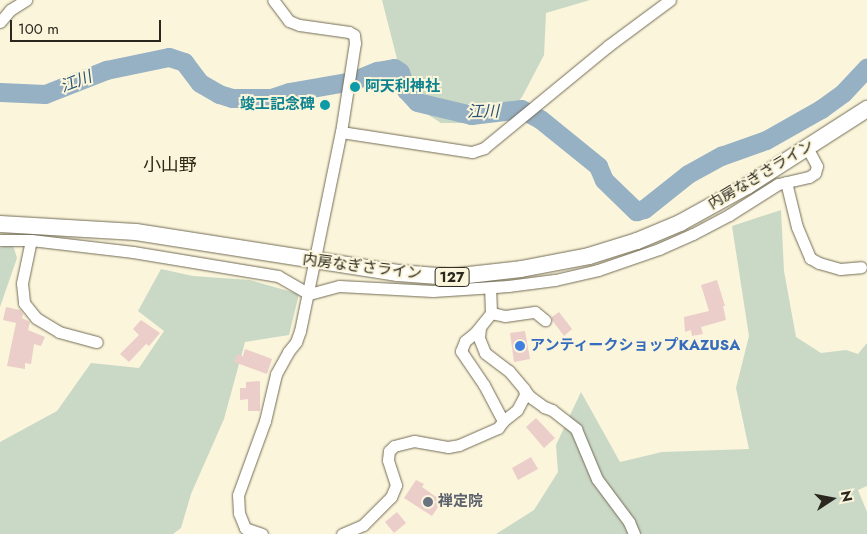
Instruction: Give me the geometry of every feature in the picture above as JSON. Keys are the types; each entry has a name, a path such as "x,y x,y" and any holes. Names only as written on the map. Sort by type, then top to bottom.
{"highway":[{"name":"内房なぎさライン","path":"0,224 136,232 314,262 398,273 451,277 521,269 589,256 637,242 680,223 747,186 867,109"}],"street":[{"path":"0,22 10,10 26,0"},
{"path":"262,534 241,531 238,495 265,421 276,374 296,342 309,294 341,132 354,35 289,21 273,0"},
{"path":"341,132 472,152 484,148 608,46 670,0"},
{"path":"0,240 31,240 133,252 278,276 309,294 339,286 433,291 490,288 555,280 626,261 711,225 778,184 809,177 815,173 816,166 807,147"},
{"path":"786,182 798,227 810,258 818,263 840,269 861,267"},
{"path":"31,240 22,283 24,303 36,318 59,332 98,342"},
{"path":"490,288 491,313 480,328 465,341 461,351 484,385 503,421"},
{"path":"491,313 505,316 535,312 545,320"},
{"path":"480,328 479,338 485,353 509,370 529,396 552,410 576,429 597,479 629,522 634,534"},
{"path":"342,534 363,525 391,497 396,485 388,460 389,451 394,446 414,441 448,447 459,445 498,428 503,421 517,410 525,394 524,389"}],"green space":[{"path":"382,0 590,0 546,13 544,55 522,97 504,119 477,123 441,123 408,102"},
{"path":"781,210 784,271 796,337 821,353 846,350 858,354 867,343 867,486 858,490 867,512 867,534 496,534 534,510 558,472 556,445 581,392 620,462 662,452 749,449 736,388 749,336 732,226"},
{"path":"12,242 17,258 0,307 0,248"},
{"path":"161,269 193,276 250,280 299,294 289,335 245,342 224,419 191,494 181,528 173,534 0,534 0,442 57,411 91,363 139,368 164,331 138,311"}],"building":[{"path":"717,280 725,306 723,306 726,320 701,327 703,334 692,336 691,330 685,332 684,317 709,311 701,285"},
{"path":"6,307 20,310 23,314 22,318 30,322 28,330 45,337 41,346 34,344 31,364 25,363 25,369 7,366 16,323 3,320"},
{"path":"559,312 572,329 564,336 552,320 552,317"},
{"path":"141,320 160,333 149,346 146,344 129,362 120,354 139,335 133,329"},
{"name":"アンティークショップKAZUSA","path":"525,331 530,359 514,362 510,333"},
{"path":"245,349 272,359 267,374 234,362 237,354 243,356"},
{"path":"260,381 260,411 248,411 248,399 240,400 240,388 246,388 246,382"},
{"path":"536,418 555,438 544,448 526,427"},
{"path":"531,457 538,469 518,480 512,468"},
{"name":"禅定院","path":"416,480 424,484 422,487 442,501 432,516 404,498"},
{"path":"397,512 406,523 394,533 385,522"}],"waterway":[{"name":"江川","path":"0,92 45,94 106,70 169,57 184,62 200,83 219,94 232,98 271,98 289,92 352,81 377,71 394,68 400,72 406,90 417,102 471,115 521,109 540,119 598,166 604,180 636,211 644,209 688,174 721,156 766,140 821,109 843,93 867,67"}],"place":[{"name":"阿天利神社","path":"355,87"},
{"name":"竣工記念碑","path":"325,105"},
{"name":"アンティークショップKAZUSA","path":"520,346"},
{"name":"禅定院","path":"428,502"}],"district":[{"name":"小山野","path":"170,165"}]}
